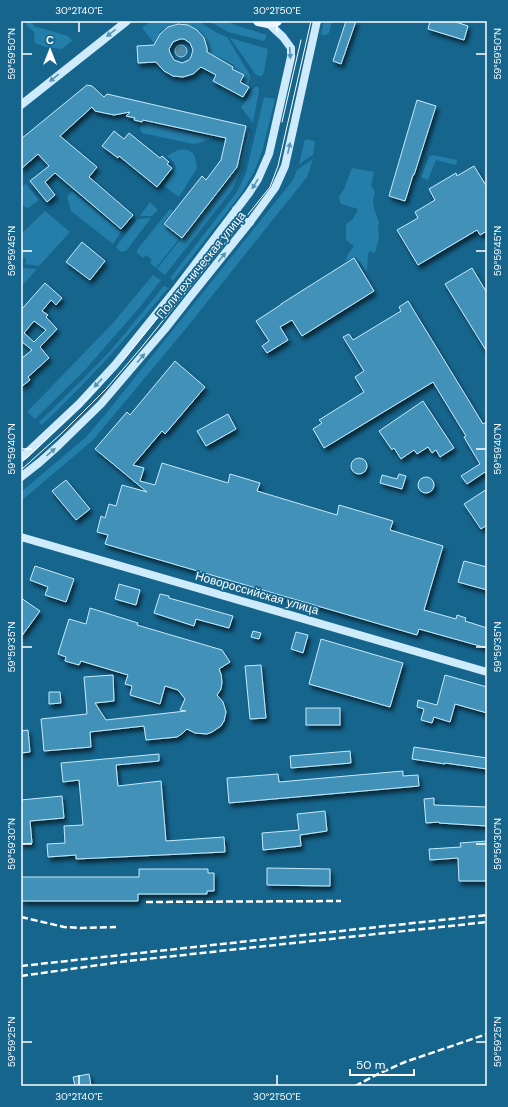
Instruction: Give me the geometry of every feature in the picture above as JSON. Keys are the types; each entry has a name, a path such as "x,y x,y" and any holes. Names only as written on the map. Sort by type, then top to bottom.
{"main road":[{"path":"21,105 127,21"},
{"name":"Политехническая улица","path":"21,477 59,445 101,404 165,329 250,222 275,188 285,166 317,21"},
{"name":"Политехническая улица","path":"21,458 78,404 114,365 181,282 258,179 269,154 291,57 291,48 283,37 268,22"},
{"path":"236,210 238,220 241,222 250,222"},
{"name":"Новороссийская улица","path":"21,537 487,672"},
{"name":"Новороссийская улица","path":"21,542 487,677"}],"shaded area":[{"path":"25,21 32,21 34,26 68,36 72,41 62,49 45,47 35,43 34,32 27,26"},
{"path":"152,21 198,21 217,33 227,37 250,75 248,85 241,82 245,75 233,68 234,65 208,52 205,39 202,34 192,26 180,23 165,28 160,32 154,43 142,28"},
{"path":"209,21 226,21 267,35 264,41 228,32"},
{"path":"324,21 332,21 329,33 326,35 321,35"},
{"path":"230,38 268,49 262,76 256,75"},
{"path":"181,45 185,47 187,51 185,55 181,57 177,55 175,51 177,47"},
{"path":"255,87 258,87 259,90 253,123 241,107"},
{"path":"264,97 275,99 262,152 254,172 241,194 173,281 170,278 237,192 246,173"},
{"path":"143,122 213,138 193,144 142,133 140,129 141,123"},
{"path":"246,126 250,134 241,170 232,190 165,275 157,269 219,190 216,187 237,167"},
{"path":"305,139 315,141 313,155 299,164"},
{"path":"178,150 191,151 193,153 197,168 179,197 164,186 176,168 174,162 167,156"},
{"path":"433,155 457,160 456,165 436,160 428,180 421,177 429,157"},
{"path":"313,159 307,177 184,331 93,440 21,501 21,492 85,438 104,416 293,180 297,170"},
{"path":"352,168 374,172 371,186 375,192 373,200 374,209 379,222 379,238 375,253 370,251 368,254 367,272 356,257 345,261 354,246 346,240 346,224 353,219 358,209 341,204 339,197 344,189"},
{"path":"26,184 39,200 28,208 23,205 21,197 21,188"},
{"path":"72,191 121,232 113,244 71,211 67,197"},
{"path":"150,202 158,210 152,216 140,216"},
{"path":"170,209 173,211 162,224 179,239 156,268 150,263 152,260 146,255 143,258 137,253 137,250"},
{"path":"45,211 70,232 39,266 25,264 26,259 24,257 21,258 21,234"},
{"path":"151,218 126,251 121,252 116,247 137,219"},
{"path":"21,268 37,269 21,287"},
{"path":"153,275 161,280 140,307 84,371 35,419 27,412 113,323"},
{"path":"164,286 168,288 138,324 42,425 39,422 112,349"}],"building":[{"path":"346,21 356,21 341,64 333,61"},
{"path":"430,21 453,21 468,26 464,40 428,29"},
{"path":"178,24 188,25 197,30 204,38 207,52 233,67 232,69 244,75 240,82 249,87 243,97 213,81 216,75 201,67 193,74 183,77 173,76 164,71 156,62 138,63 137,46 154,45 160,34 168,27","holes":["184,39 190,43 193,50 189,60 182,63 174,60 169,49 173,42"]},
{"path":"87,85 92,86 104,97 107,94 246,126 237,167 182,238 164,224 202,176 206,180 221,160 226,138 143,120 142,122 134,120 135,118 126,116 130,112 114,115 95,111 92,107 60,136 97,167 89,177 133,215 121,229 55,173 45,182 55,195 47,202 30,181 49,166 38,154 21,169 21,139"},
{"path":"417,100 436,106 405,201 389,196"},
{"path":"114,131 124,139 129,133 160,158 162,156 169,162 167,164 172,168 157,187 119,156 118,158 102,146"},
{"path":"474,166 487,187 487,231 480,235 477,230 418,265 397,230 418,218 415,212 435,200 429,189 456,173 457,176"},
{"path":"82,242 105,261 90,280 66,262"},
{"path":"354,258 374,291 302,336 292,320 280,327 288,340 267,353 262,346 269,341 256,321"},
{"path":"472,268 487,293 487,352 445,284"},
{"path":"45,283 62,298 56,305 51,300 42,311 48,315 46,317 57,329 40,347 49,358 28,377 30,380 21,387 21,359 32,350 21,341 21,310","holes":["34,321 46,330 34,342 24,333"]},
{"path":"408,301 483,424 487,422 487,475 485,472 467,484 461,476 480,464 464,437 466,436 433,382 324,448 313,429 322,423 319,420 364,392 355,377 364,371 343,337 349,334 353,340 401,311 399,307"},
{"path":"175,361 205,387 165,434 162,431 133,465 144,468 140,481 155,485 162,463 228,483 230,474 260,483 257,491 337,515 339,505 393,521 390,530 443,546 424,610 456,619 457,615 466,618 465,621 487,628 487,648 419,629 417,635 105,544 108,535 97,532 101,516 105,518 109,504 116,506 122,485 147,492 95,449 127,412 130,415"},
{"path":"423,401 454,448 440,457 436,450 432,453 428,447 417,454 414,450 401,459 394,448 392,450 379,431"},
{"path":"228,414 236,429 206,446 197,431"},
{"path":"359,458 366,463 367,466 362,473 359,474 352,469 351,466 356,459"},
{"path":"399,474 406,476 402,489 380,483 382,475 397,479"},
{"path":"426,477 433,482 434,485 429,492 426,493 419,488 418,485 423,478"},
{"path":"66,480 90,509 76,520 52,491"},
{"path":"487,489 487,525 481,529 464,504"},
{"path":"464,561 487,567 487,590 458,582"},
{"path":"35,566 74,579 66,602 45,595 48,587 30,580"},
{"path":"119,584 140,590 136,605 115,599"},
{"path":"160,594 169,596 169,598 233,616 229,628 196,619 194,626 154,613"},
{"path":"21,598 40,611 21,637"},
{"path":"90,608 138,623 137,625 222,650 230,662 219,669 222,682 221,689 217,695 223,702 226,712 221,726 207,734 195,733 187,729 177,737 146,740 144,726 90,732 91,747 44,751 41,719 87,714 84,677 113,675 114,701 95,703 106,720 186,711 180,710 185,699 178,690 165,686 160,704 130,695 132,686 125,684 128,675 81,661 79,665 65,661 66,657 58,654 69,619 86,624"},
{"path":"253,631 261,633 259,639 251,637"},
{"path":"296,632 308,635 303,653 291,649"},
{"path":"321,639 403,663 390,707 309,684"},
{"path":"261,665 266,718 250,719 245,666"},
{"path":"445,675 487,687 487,713 455,704 450,722 434,717 432,723 421,720 424,709 417,707 418,700 437,705"},
{"path":"49,692 60,692 61,703 49,704"},
{"path":"306,708 340,708 340,725 306,725"},
{"path":"28,730 30,752 21,753 21,731"},
{"path":"414,747 487,758 487,769 412,759"},
{"path":"350,751 351,763 291,768 290,756"},
{"path":"159,754 159,761 116,765 118,786 161,781 166,841 224,837 225,852 76,859 76,855 48,857 47,844 65,843 64,826 83,825 79,780 63,782 61,763"},
{"path":"403,771 403,776 418,775 419,786 229,803 227,778 278,774 279,782"},
{"path":"62,796 64,818 30,821 32,843 21,844 21,800"},
{"path":"434,798 434,805 487,807 487,826 439,822 426,823 424,799"},
{"path":"325,811 327,831 300,835 301,846 263,850 262,833 299,830 297,814"},
{"path":"487,841 487,881 459,881 458,858 430,860 429,849 461,847 460,843"},
{"path":"267,868 330,869 330,886 267,885"},
{"path":"139,869 208,869 208,873 214,873 214,891 207,891 207,894 138,894 138,901 21,901 21,877 139,877"},
{"path":"89,1074 91,1086 75,1086 73,1077"}],"tram line":[{"path":"21,470 63,432 106,389 141,348 270,187 278,166 311,21"},
{"path":"282,122 301,40"},
{"path":"121,363 237,220"},
{"path":"21,462 28,457 101,385"}],"railway":[{"path":"146,902 341,901"},
{"path":"21,966 487,915"},
{"path":"21,917 64,927 116,927"},
{"path":"21,976 128,961 487,922"},
{"path":"355,1086 405,1062 487,1034"}]}
